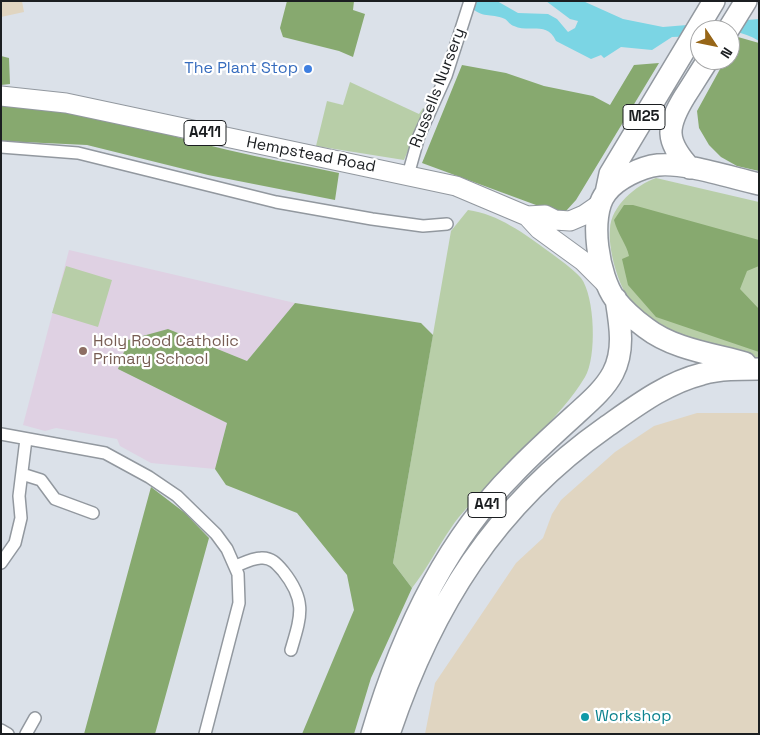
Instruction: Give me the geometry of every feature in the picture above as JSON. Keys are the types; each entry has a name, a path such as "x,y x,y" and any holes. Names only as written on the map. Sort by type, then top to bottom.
{"highway":[{"name":"M25","path":"603,198 610,174 714,1"},
{"name":"M25","path":"690,168 680,157 672,142 672,122 702,70"},
{"path":"759,184 690,168 658,165 638,170 603,198 597,240 612,293 645,328 676,344 759,368"},
{"name":"A41","path":"372,734 397,659 424,600 448,558 479,514 513,474 591,400 612,376 619,361 620,345 612,293"},
{"name":"A41","path":"389,734 403,692 460,577 495,528 521,498 600,431 641,402 685,379 723,370 759,368"},
{"path":"600,431 682,389 707,381 725,378 759,380"},
{"path":"398,734 424,648"}],"main road":[{"name":"Hempstead Road","path":"1,96 66,104 456,186 526,216 539,229 583,261 612,293"},
{"name":"Hempstead Road","path":"526,216 545,216 555,220 570,221 584,215 603,198"}],"street":[{"name":"Russells Nursery","path":"408,175 419,136 446,76 470,1"},
{"path":"1,147 78,153 276,202 372,219 423,226 447,224"},
{"path":"1,434 105,453 149,477 177,496 216,534 236,566 239,581 239,603 204,734"},
{"path":"1,563 14,543 21,518 18,496 26,439"},
{"path":"22,474 41,480 51,495 61,502 94,513"},
{"path":"236,566 257,558 268,558 280,567 295,586 300,602 300,616 290,650"},
{"path":"26,734 35,718"},
{"path":"1,730 8,734"}],"shaded area":[{"path":"1,1 22,1 24,12 1,17"},
{"name":"Holy Rood Catholic Primary School","path":"69,250 295,303 247,361 168,329 118,369 227,423 215,469 151,463 120,446 117,439 56,428 45,431 23,425"},
{"path":"697,413 759,413 759,734 425,734 435,683 516,563 543,538 552,514 561,500 615,452 654,426"}],"green space":[{"path":"287,1 354,1 353,10 365,14 353,57 339,51 283,37 280,28"},
{"path":"740,38 759,43 759,171 737,166 721,157 709,145 699,128 697,111 720,70 740,70"},
{"path":"1,56 9,58 10,84 1,85"},
{"path":"659,63 576,200 566,211 555,212 422,163 462,65 506,73 544,86 593,96 610,105 634,65"},
{"path":"350,82 419,114 423,108 425,110 404,160 316,146 327,101 343,105"},
{"path":"1,106 59,110 88,115 242,153 339,173 335,200 208,175 87,145 1,141"},
{"path":"656,178 759,202 759,359 674,335 648,318 627,296 614,264 610,237 611,220 620,205 633,191"},
{"path":"624,205 633,205 759,240 759,266 747,271 740,289 759,309 759,352 656,317 628,285 622,259 629,256 614,220"},
{"path":"468,210 490,216 511,226 561,260 581,278 586,287 592,312 593,342 591,356 589,368 575,393 550,422 496,476 458,518 412,588 393,563 451,231"},
{"path":"66,266 112,280 98,327 52,313"},
{"path":"295,303 421,323 433,335 393,563 412,588 371,678 354,734 302,734 354,610 347,575 297,513 226,485 215,469 227,423 118,369 128,340 168,329 247,361"},
{"path":"151,487 185,513 209,538 155,734 84,734"}],"water":[{"path":"470,1 497,1 518,13 548,14 557,19 568,32 575,28 578,21 570,19 546,1 583,1 623,19 663,27 690,25 690,36 672,37 652,50 621,47 604,58 601,55 591,59 556,41 548,31 520,28 511,25 505,19 478,13 468,5"},
{"path":"759,19 759,41 740,33 740,21"}],"place":[{"name":"The Plant Stop","path":"308,69"},
{"name":"Holy Rood Catholic Primary School","path":"83,351"},
{"name":"Workshop","path":"585,717"}]}
